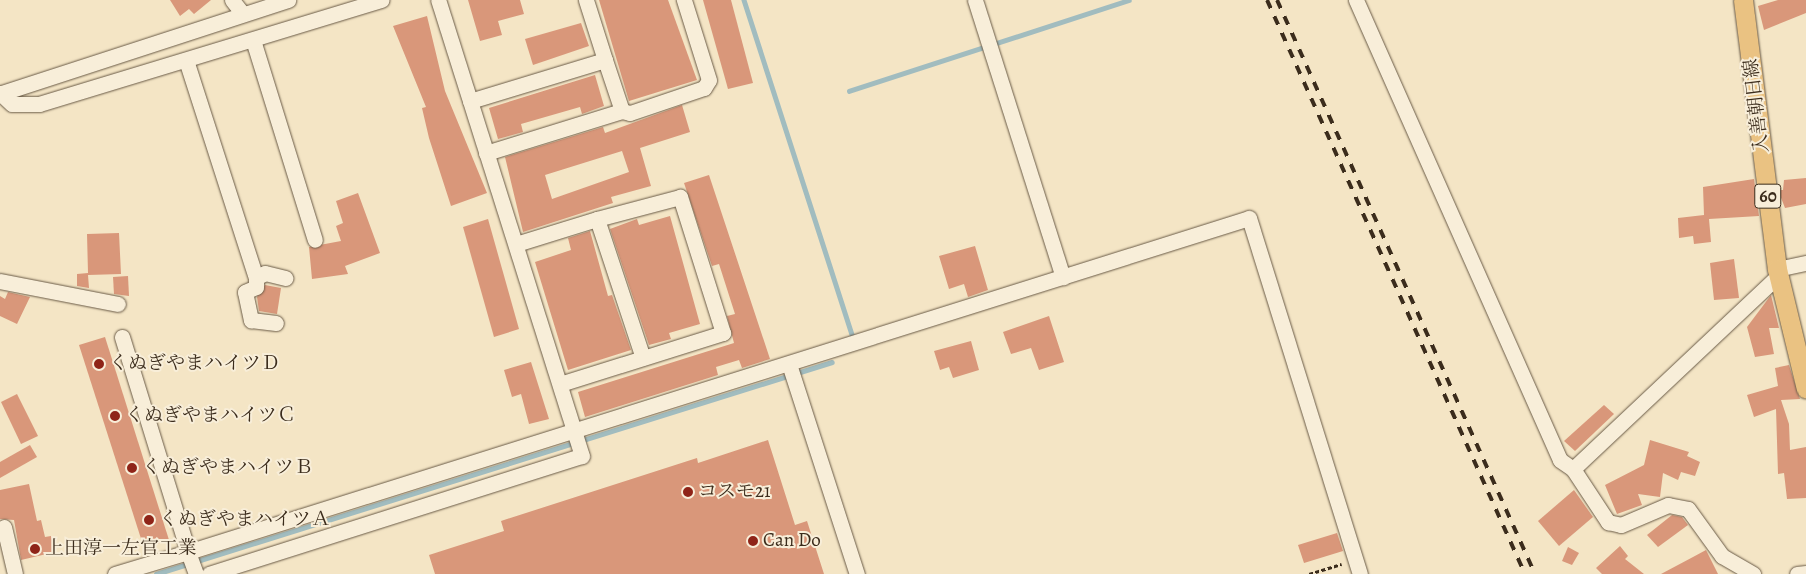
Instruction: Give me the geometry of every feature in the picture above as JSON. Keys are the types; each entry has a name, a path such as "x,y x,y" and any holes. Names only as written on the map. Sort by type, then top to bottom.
{"main road":[{"name":"入善朝日線","path":"1743,0 1778,272 1806,389"}],"street":[{"path":"232,0 243,14"},
{"path":"288,0 1,93 12,104 39,104 382,0"},
{"path":"209,574 225,572 582,456 438,0"},
{"path":"586,0 622,111"},
{"path":"486,153 622,111 630,113 704,88 709,80 684,0"},
{"path":"975,0 1063,277"},
{"path":"1356,0 1560,460 1573,469 1608,522 1622,525 1668,505 1688,509 1722,556 1754,574"},
{"path":"253,40 315,240"},
{"path":"186,60 256,278 256,287 245,292 251,320 276,323"},
{"path":"470,102 605,60"},
{"path":"516,244 680,196 722,333 560,384"},
{"path":"114,574 789,364 1249,218 1358,567"},
{"path":"597,219 642,358"},
{"path":"1573,469 1778,272 1806,263"},
{"path":"256,278 265,273 285,278"},
{"path":"0,281 118,304"},
{"path":"122,337 196,574"},
{"path":"789,364 857,574"},
{"path":"4,527 15,574"},
{"path":"1797,574 1806,573"}],"path":[{"path":"1309,574 1358,567"}],"building":[{"path":"170,0 211,0 194,14 189,9 180,16"},
{"path":"468,0 520,0 524,14 498,21 502,35 480,41"},
{"path":"599,0 668,0 697,80 629,101"},
{"path":"703,0 731,0 753,83 728,89"},
{"path":"1778,0 1806,0 1806,13 1764,30 1758,6"},
{"path":"427,16 445,91 487,193 451,206 429,138 422,108 426,107 393,26"},
{"path":"581,23 589,46 533,65 525,39"},
{"path":"595,75 604,106 582,114 580,107 521,124 523,132 498,139 489,108"},
{"path":"682,105 690,132 640,148 651,186 611,197 613,203 523,232 505,157 603,127 605,133","holes":["622,151 629,172 552,199 545,175"]},
{"path":"709,175 770,359 742,368 739,360 716,367 718,375 585,417 578,392 734,343 727,316 735,314 719,264 712,266 684,183"},
{"path":"1806,178 1806,204 1785,208 1778,190 1783,190 1784,180"},
{"path":"1754,179 1759,216 1709,219 1711,242 1694,244 1693,236 1679,238 1678,218 1704,215 1703,187"},
{"path":"358,193 380,253 345,266 348,274 312,279 309,247 341,241 336,226 343,223 336,201"},
{"path":"670,216 700,324 669,333 671,339 649,345 610,229 637,219 639,225"},
{"path":"488,219 519,329 494,337 463,227"},
{"path":"590,231 608,296 612,295 631,350 568,370 535,262 571,250 568,238"},
{"path":"119,233 121,274 88,275 89,288 77,286 77,274 88,273 87,234"},
{"path":"975,246 988,290 968,297 964,284 949,289 939,256"},
{"path":"1734,259 1739,298 1714,300 1710,263"},
{"path":"128,276 129,296 114,294 113,277"},
{"path":"265,285 281,288 277,314 259,311 257,297"},
{"path":"8,292 30,297 17,324 0,316 0,296 5,299"},
{"path":"1771,295 1779,328 1769,328 1774,354 1755,357 1747,327"},
{"path":"1049,316 1064,362 1039,370 1031,348 1011,354 1003,332"},
{"path":"105,337 169,540 144,548 79,345"},
{"path":"971,341 979,370 953,378 949,367 940,370 934,351"},
{"path":"531,362 549,419 529,424 521,394 512,397 504,370"},
{"path":"1789,365 1800,399 1781,400 1789,424 1790,450 1806,447 1806,498 1787,499 1784,473 1778,474 1776,409 1754,417 1747,395 1778,386 1775,368"},
{"path":"17,394 38,436 21,444 1,402"},
{"path":"1604,405 1614,414 1575,451 1564,441"},
{"name":"コスモ21","path":"768,440 795,525 807,521 824,574 435,574 429,555 504,531 501,521 697,458 698,463"},
{"path":"1650,440 1689,452 1687,456 1700,462 1695,476 1681,472 1678,480 1663,473 1660,497 1638,494 1642,505 1617,514 1605,485 1644,465"},
{"path":"30,445 37,457 0,478 0,462"},
{"path":"29,484 37,521 41,520 45,537 51,536 55,552 21,560 14,520 0,519 0,490"},
{"path":"1574,490 1593,517 1559,546 1538,521"},
{"path":"1672,515 1682,517 1688,525 1658,547 1647,535"},
{"path":"1337,533 1343,551 1304,563 1298,545"},
{"path":"1620,546 1628,556 1625,559 1644,574 1602,574 1596,568"},
{"path":"1568,547 1579,553 1572,565 1562,561"},
{"path":"1706,550 1718,574 1661,574 1693,557"}],"waterway":[{"path":"744,0 853,337"},
{"path":"849,91 1129,0"},
{"path":"156,574 832,362"}],"railway":[{"path":"1267,0 1525,574"},
{"path":"1277,0 1535,574"}],"place":[{"name":"くぬぎやまハイツＤ","path":"99,364"},
{"name":"くぬぎやまハイツＣ","path":"115,416"},
{"name":"くぬぎやまハイツＢ","path":"132,468"},
{"name":"コスモ21","path":"688,492"},
{"name":"くぬぎやまハイツＡ","path":"149,520"},
{"name":"Can Do","path":"753,541"},
{"name":"上田淳一左官工業","path":"35,549"}]}
